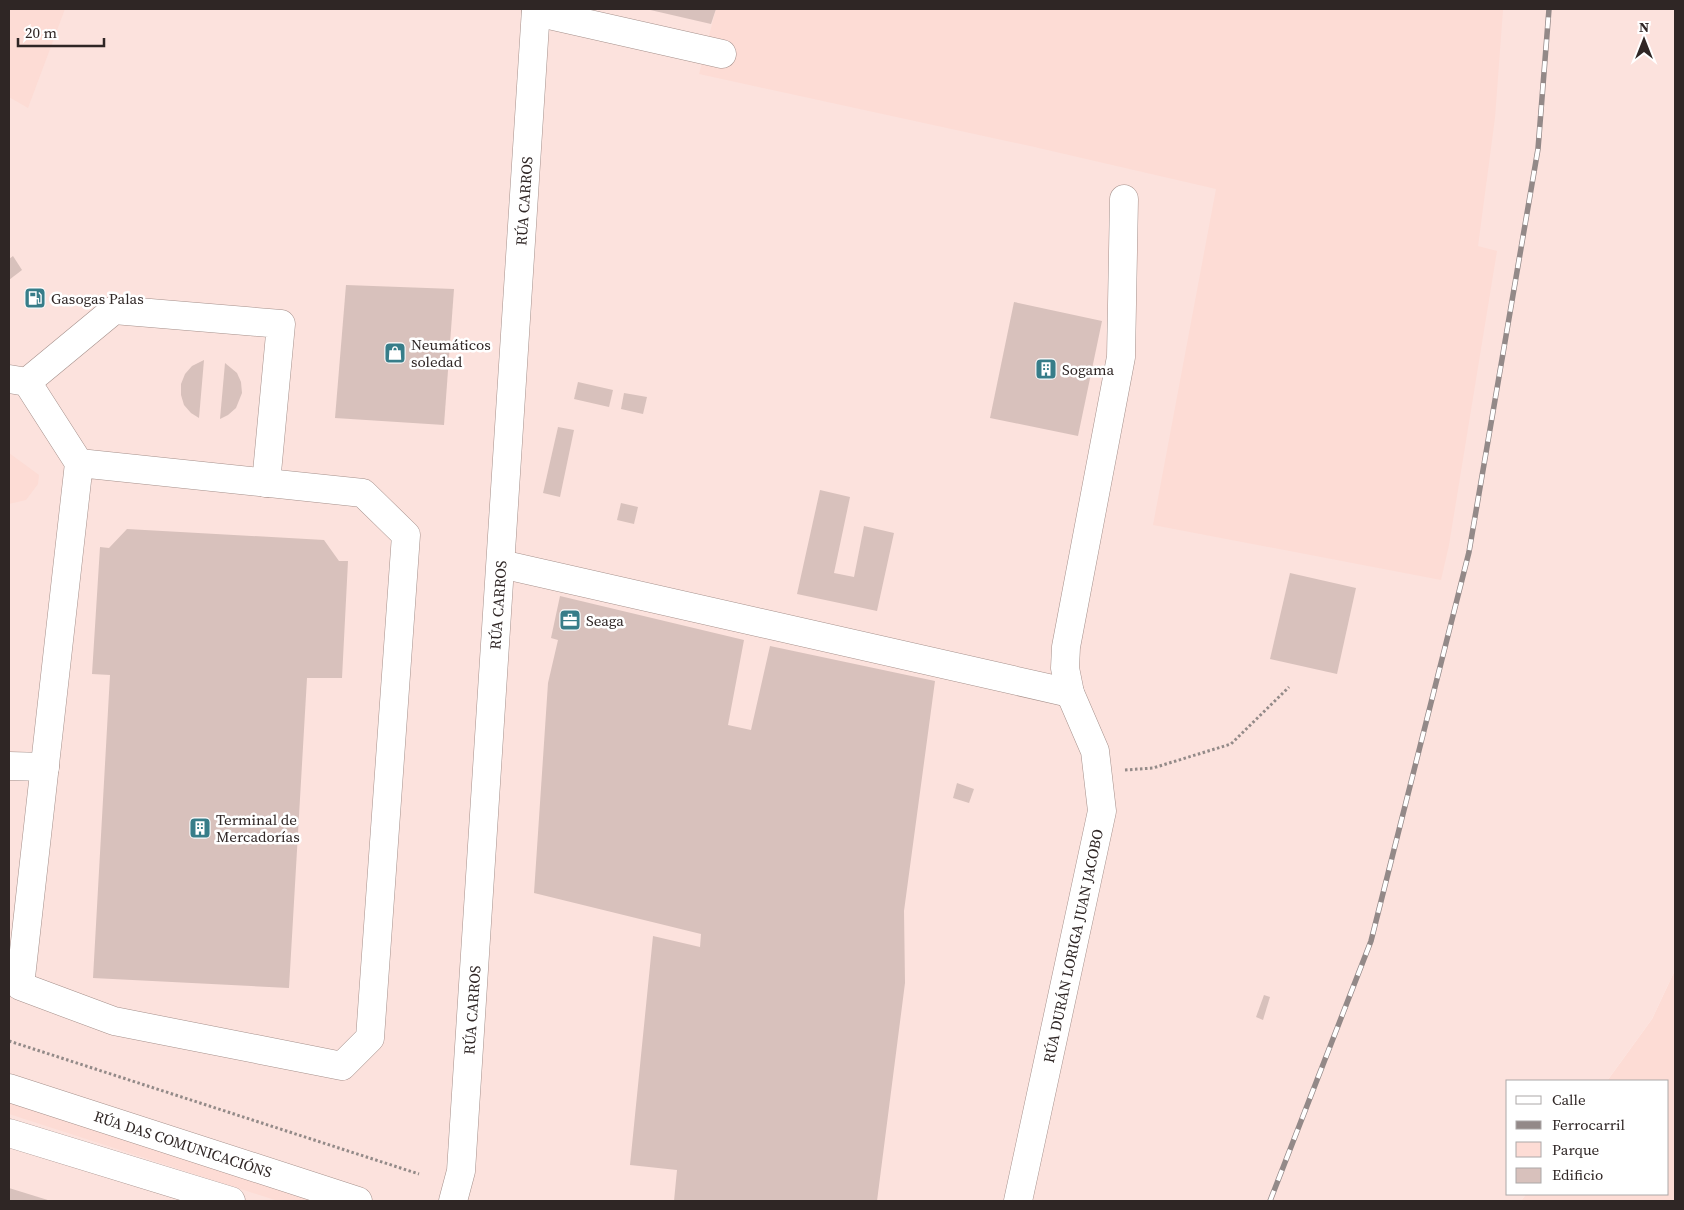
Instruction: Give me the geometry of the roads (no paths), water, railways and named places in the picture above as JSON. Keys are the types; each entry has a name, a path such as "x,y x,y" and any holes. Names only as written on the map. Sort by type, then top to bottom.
{"street":[{"path":"536,10 722,54"},
{"name":"RÚA CARROS","path":"453,1201 461,1171 536,10"},
{"name":"RÚA DURÁN LORIGA JUAN JACOBO","path":"1018,1201 1102,811 1095,751 1070,693 1065,668 1066,646 1121,357 1124,199"},
{"path":"79,463 266,483 363,493 406,535 370,1038 342,1066 114,1021 14,987 45,767 79,463 18,381 114,310 282,324 266,483"},
{"path":"501,564 1070,693"},
{"path":"9,766 45,767"},
{"name":"RÚA DAS COMUNICACIÓNS","path":"9,1088 358,1201"},
{"path":"9,1133 231,1201"}],"railway":[{"path":"1270,1201 1371,941 1469,552 1538,149 1549,9"}],"place":[{"name":"Gasogas Palas","path":"35,298"},
{"name":"Neumáticos soledad","path":"395,353"},
{"name":"Sogama","path":"1046,369"},
{"name":"Seaga","path":"570,620"},
{"name":"Terminal de Mercadorías","path":"200,828"}]}
